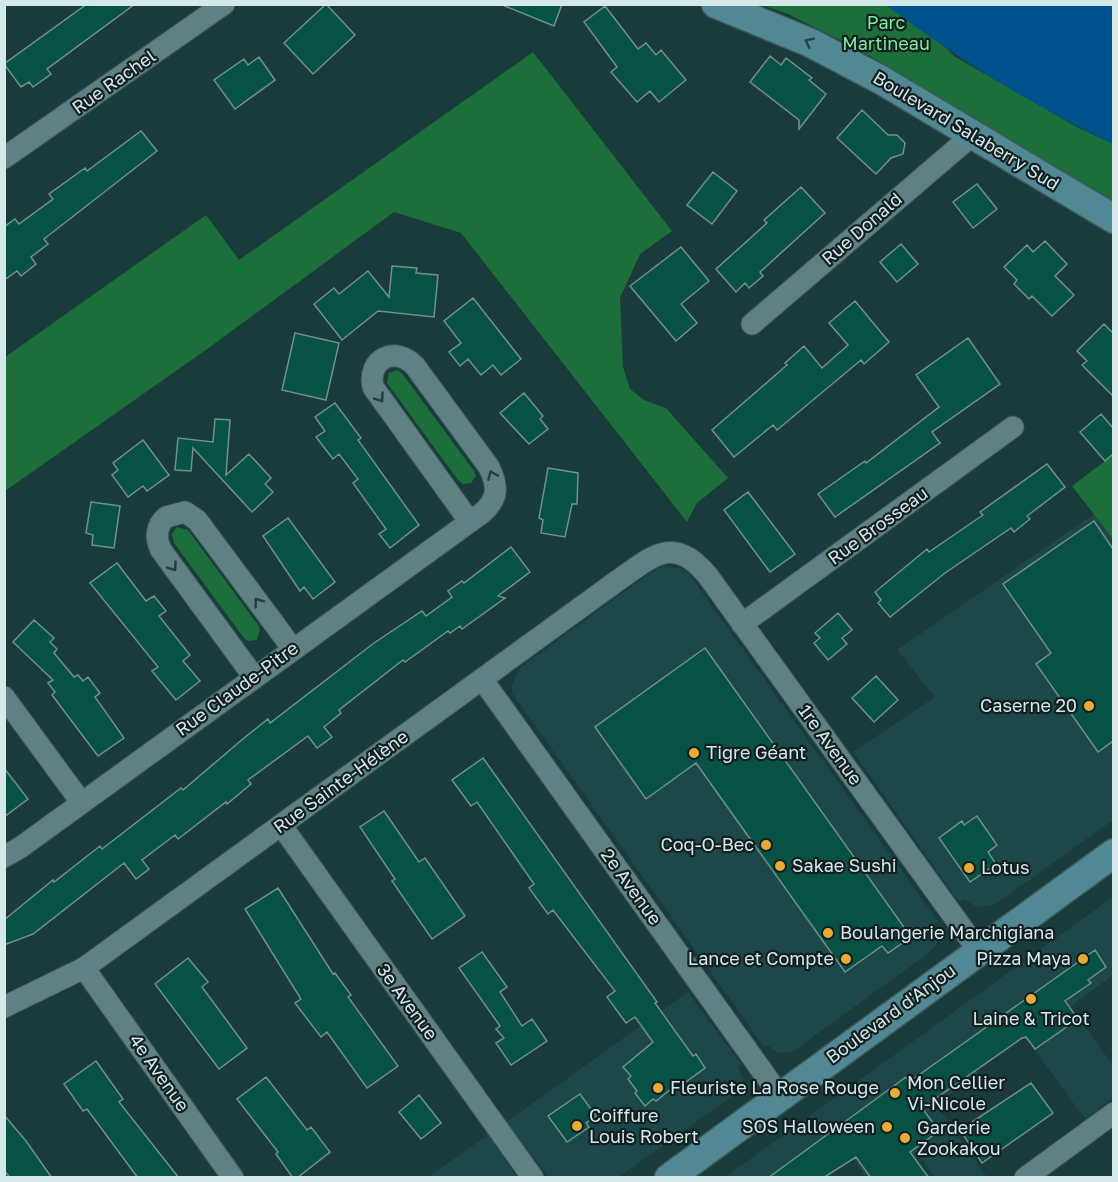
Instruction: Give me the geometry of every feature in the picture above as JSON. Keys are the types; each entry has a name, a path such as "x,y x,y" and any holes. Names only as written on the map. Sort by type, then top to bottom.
{"street":[{"name":"Rue Rachel","path":"4,158 224,4"},
{"name":"Boulevard Salaberry Sud","path":"716,4 811,43 971,132 1113,219"},
{"name":"Rue Donald","path":"752,324 962,144 971,132"},
{"name":"Rue Claude-Pitre","path":"4,857 470,522 494,500 496,486 489,467 409,360 395,355 382,359 374,371 373,387 470,522"},
{"name":"Rue Brosseau","path":"742,624 1013,427"},
{"path":"254,677 161,550 157,536 158,528 166,517 185,512 198,520 293,649"},
{"name":"1re Avenue","path":"673,551 683,553 700,565 978,950"},
{"name":"Rue Sainte-Hélène","path":"4,1007 84,968 648,560 664,552 673,551"},
{"name":"2e Avenue","path":"482,679 780,1096"},
{"path":"4,697 81,802"},
{"name":"3e Avenue","path":"280,825 533,1178"},
{"name":"Boulevard d'Anjou","path":"669,1178 1113,853"},
{"name":"4e Avenue","path":"84,968 233,1178"},
{"path":"1025,1178 1113,1113"}],"shaded area":[{"path":"1094,514 1113,539 1113,820 994,905 977,907 963,899 959,902 853,752 935,697 897,650"},
{"path":"663,566 682,569 689,574 938,921 934,924 938,936 937,944 929,953 792,1052 778,1053 767,1045 764,1047 512,693 512,684 521,667 647,575"},
{"path":"1113,897 1113,975 1070,1007 1113,1065 1113,1098 1085,1119 1025,1037 976,1070 978,1074 936,1105 987,1177 935,1177 919,1157 892,1177 866,1177 853,1159 823,1177 724,1178"},
{"path":"688,992 741,1064 738,1067 743,1079 740,1088 734,1095 619,1177 549,1177 505,1123"},
{"path":"488,1134 517,1177 428,1177 485,1137"}],"green space":[{"name":"Parc Martineau","path":"762,5 891,5 923,23 954,56 1075,126 1113,144 1113,201 858,49 788,14"},
{"path":"533,52 672,231 640,254 620,298 623,367 630,389 644,400 666,408 728,478 697,503 687,522 461,233 394,212 210,347 5,491 5,357 206,215 239,260"},
{"path":"398,370 474,471 476,476 471,483 463,484 458,480 387,383 389,373"},
{"path":"1113,455 1113,539 1072,486"},
{"path":"177,527 188,530 258,625 260,630 257,640 248,641 244,638 174,543 172,534"}],"water":[{"path":"886,5 1113,5 1113,144 996,80 940,44"}],"building":[{"path":"87,4 135,4 47,69 51,74 33,87 29,82 21,87 4,64"},
{"path":"326,4 355,35 313,74 284,43"},
{"path":"500,4 562,4 554,26"},
{"path":"605,6 638,49 646,43 656,55 661,50 686,80 659,102 650,91 637,102 611,72 617,67 584,22"},
{"path":"770,56 781,65 786,58 812,78 809,80 826,94 799,129 799,120 750,82"},
{"path":"259,57 275,80 235,109 214,80 244,59 248,65"},
{"path":"862,110 888,135 897,135 905,143 903,154 891,158 876,174 837,138"},
{"path":"141,131 157,151 44,239 48,244 31,257 36,264 21,276 17,271 4,280 4,227 15,219 19,224 53,199 49,194 85,168 87,171"},
{"path":"713,172 737,191 712,224 687,205"},
{"path":"977,184 997,209 973,228 953,202"},
{"path":"801,187 825,213 760,272 763,276 749,288 745,283 736,292 716,269 767,223 764,220"},
{"path":"1045,241 1067,264 1055,276 1074,295 1052,316 1032,296 1029,299 1014,284 1017,280 1004,267 1027,245 1033,252"},
{"path":"901,244 918,264 897,282 880,262"},
{"path":"681,247 709,281 681,304 697,323 676,341 630,286"},
{"path":"392,266 417,268 416,273 438,275 434,317 378,311 342,340 314,304 334,288 339,294 368,271 389,297"},
{"path":"473,298 521,359 501,375 493,365 481,375 468,359 460,366 449,352 461,343 444,321"},
{"path":"855,301 889,342 864,364 861,360 777,430 773,425 734,457 712,430 787,365 785,363 804,346 822,368 848,345 829,323"},
{"path":"1104,324 1113,333 1113,396 1082,365 1087,361 1077,351"},
{"path":"295,333 339,343 326,400 282,390"},
{"path":"968,338 1000,384 932,432 940,443 835,517 818,494 865,461 866,463 939,407 916,375"},
{"path":"524,393 543,416 540,419 548,429 529,444 500,413"},
{"path":"335,403 361,438 358,440 419,525 390,548 379,534 386,529 353,483 358,479 339,454 333,459 316,437 325,431 315,417"},
{"path":"1101,414 1113,428 1113,454 1105,461 1080,432"},
{"path":"215,419 230,420 226,475 249,454 271,478 265,484 273,492 252,512 193,448 191,471 175,470 178,438 213,442"},
{"path":"143,440 169,475 147,491 143,486 128,497 112,475 118,470 113,463"},
{"path":"1047,464 1065,487 1027,516 1030,519 1014,532 1011,528 945,573 890,617 878,603 881,600 875,592 927,549 929,552 983,515 980,512"},
{"path":"548,468 578,473 577,504 572,504 565,537 541,533 543,520 539,518"},
{"path":"748,492 795,554 770,572 724,510"},
{"path":"91,502 120,506 114,548 92,545 93,535 86,533"},
{"path":"288,518 335,582 313,599 304,587 300,591 263,536"},
{"path":"1094,521 1113,549 1113,741 1098,752 1036,664 1051,653 1003,584"},
{"path":"511,547 530,572 498,596 505,598 462,629 460,626 450,633 448,631 405,662 403,660 339,710 341,713 324,727 332,737 317,748 308,736 248,780 251,784 227,804 226,802 178,839 175,835 142,860 149,869 136,879 124,863 33,934 4,945 4,920 53,880 54,882 100,846 102,849 181,788 183,790 268,719 270,723 374,643 422,611 426,616 452,597 448,591 462,581 464,583"},
{"path":"117,563 146,601 154,596 166,611 159,616 190,655 183,661 200,681 176,700 152,671 158,667 90,583"},
{"path":"838,613 852,630 842,638 847,644 828,660 814,643 820,638 815,633"},
{"path":"34,620 54,638 50,642 57,649 54,653 74,677 78,675 83,681 88,677 100,693 95,697 124,738 98,756 52,695 55,692 48,683 53,680 13,642"},
{"path":"705,648 911,937 888,953 882,946 845,972 696,763 646,799 595,727"},
{"path":"876,676 898,700 874,722 852,698"},
{"path":"483,758 657,1002 655,1003 693,1056 696,1054 705,1068 683,1084 681,1081 656,1101 653,1099 645,1106 628,1079 631,1076 623,1067 653,1042 635,1017 626,1023 607,997 615,991 553,910 548,914 529,888 534,884 477,802 471,806 452,780"},
{"path":"4,768 28,799 4,817"},
{"path":"384,811 419,862 425,858 465,916 432,939 392,881 395,879 360,827"},
{"path":"977,816 997,845 988,852 996,864 970,882 939,838 962,821 964,825"},
{"path":"278,888 333,974 335,973 351,995 348,997 398,1066 367,1088 327,1032 321,1037 295,1003 301,999 245,909"},
{"path":"1095,950 1106,967 1088,980 1091,983 1065,1001 1078,1019 1035,1049 1026,1037 1022,1038 922,1108 939,1131 910,1152 929,1178 871,1178 856,1157 823,1178 768,1178 906,1077 909,1082"},
{"path":"482,952 507,987 500,992 522,1026 532,1019 547,1041 511,1065 496,1043 504,1038 496,1029 500,1026 459,968"},
{"path":"188,958 208,982 202,987 247,1048 219,1069 155,984"},
{"path":"96,1061 123,1099 119,1102 179,1178 138,1178 87,1109 83,1111 64,1084"},
{"path":"266,1077 307,1130 311,1127 330,1152 297,1178 293,1178 276,1154 278,1152 237,1099"},
{"path":"1031,1083 1053,1113 982,1163 960,1130"},
{"path":"580,1094 596,1116 586,1123 589,1127 567,1142 548,1116"},
{"path":"419,1095 441,1123 421,1139 399,1112"},
{"path":"4,1115 52,1178 10,1178 4,1170"}],"place":[{"name":"Caserne 20","path":"1089,706"},
{"name":"Tigre Géant","path":"694,753"},
{"name":"Coq-O-Bec","path":"766,845"},
{"name":"Sakae Sushi","path":"780,866"},
{"name":"Lotus","path":"969,868"},
{"name":"Boulangerie Marchigiana","path":"828,933"},
{"name":"Lance et Compte","path":"846,959"},
{"name":"Pizza Maya","path":"1083,959"},
{"name":"Laine & Tricot","path":"1031,999"},
{"name":"Fleuriste La Rose Rouge","path":"658,1088"},
{"name":"Mon Cellier Vi-Nicole","path":"895,1093"},
{"name":"Coiffure Louis Robert","path":"577,1126"},
{"name":"SOS Halloween","path":"887,1127"},
{"name":"Garderie Zookakou","path":"905,1138"}]}
